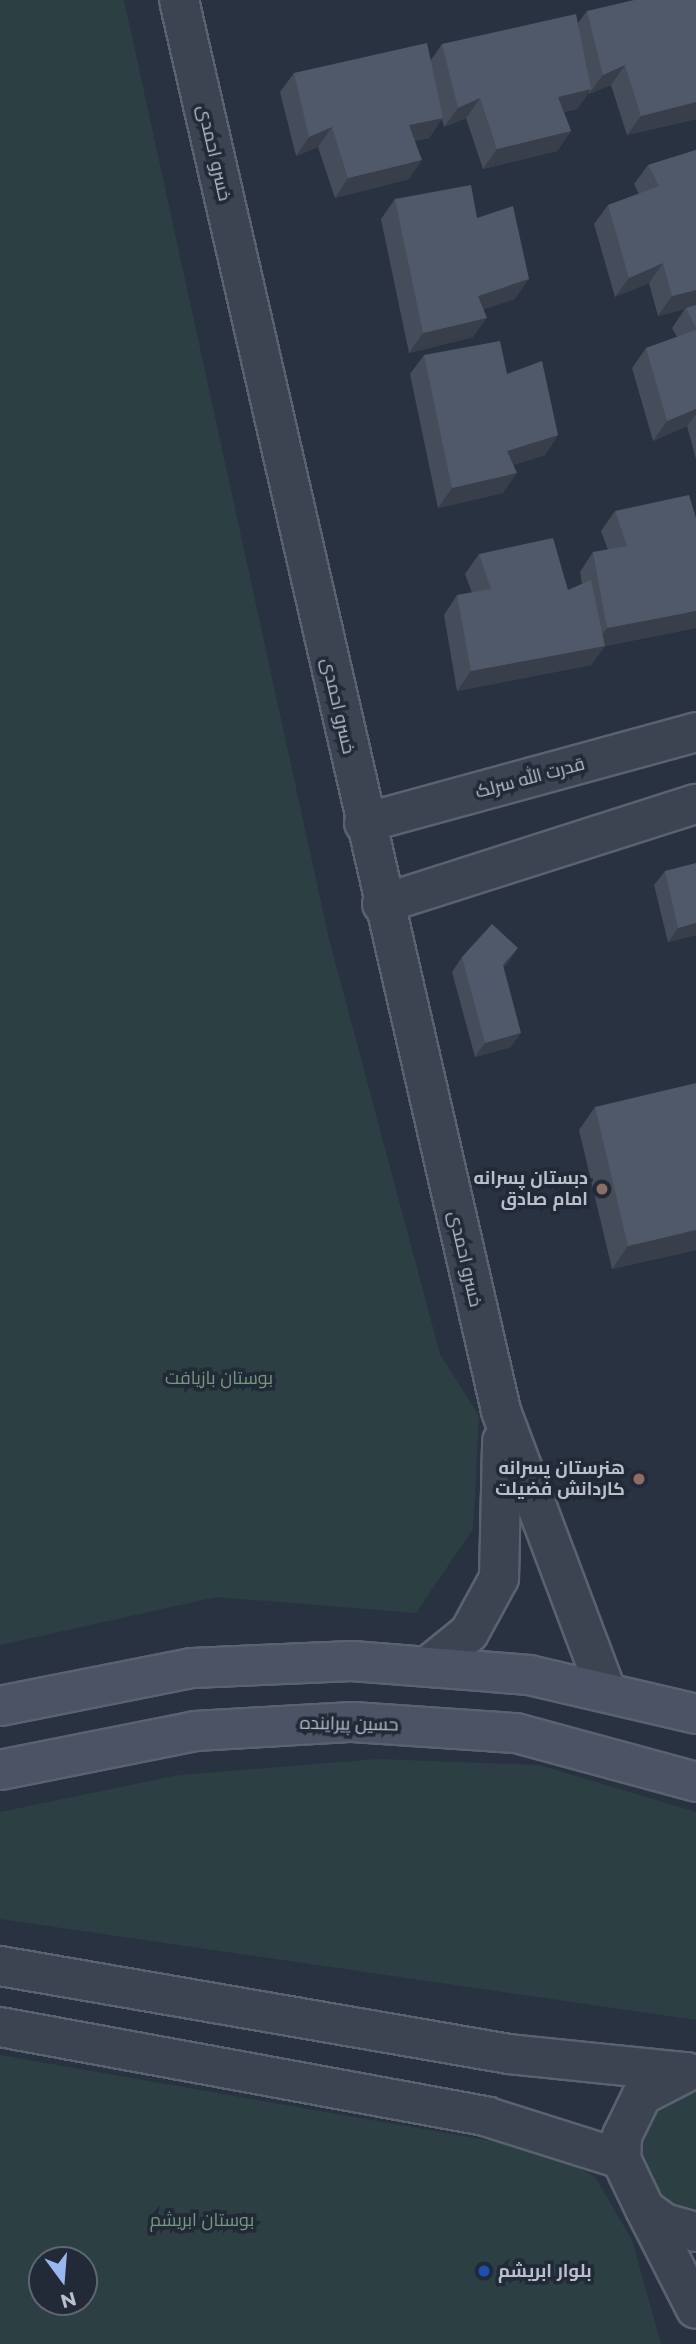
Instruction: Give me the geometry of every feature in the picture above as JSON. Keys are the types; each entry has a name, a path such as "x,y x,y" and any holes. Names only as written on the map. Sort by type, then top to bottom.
{"main road":[{"path":"0,1706 192,1668 433,1662 605,1688 696,1714"},
{"name":"حسین پیراینده","path":"0,1770 195,1731 354,1722 516,1733 696,1782"}],"street":[{"name":"خسرو احمدی","path":"179,0 382,904 500,1411"},
{"name":"قدرت الله سرلک","path":"364,823 696,732"},
{"path":"382,904 696,804"},
{"path":"433,1662 469,1633 499,1578 500,1411"},
{"path":"500,1411 605,1688"},
{"path":"0,1966 509,2054 689,2072"},
{"path":"0,2027 488,2117 621,2160"},
{"path":"689,2072 642,2095 622,2136 621,2160 696,2309"},
{"path":"645,2209 664,2224 696,2232"}],"green space":[{"name":"بوستان بازیافت","path":"0,0 124,0 329,939 440,1354 479,1416 473,1529 416,1613 216,1597 0,1645"},
{"path":"379,1759 539,1765 696,1812 696,2020 0,1919 0,1812 179,1775"},
{"name":"بوستان ابریشم","path":"0,2055 549,2151 595,2177 632,2240 661,2344 0,2344"},
{"path":"696,2079 696,2224 638,2188 635,2121"}],"building":[{"path":"634,0 696,0 696,102 641,116 625,65 603,75 587,11"},
{"path":"576,14 591,89 558,97 571,131 497,149 480,98 458,108 442,44"},
{"path":"427,43 443,118 409,125 422,160 348,178 332,127 309,137 294,73"},
{"path":"696,150 696,290 672,296 663,263 629,278 608,205 659,186 648,165"},
{"path":"471,185 477,218 513,206 529,279 478,296 487,318 423,333 395,199"},
{"path":"696,305 696,328 686,308"},
{"path":"696,330 696,409 667,421 646,348"},
{"path":"500,341 507,374 542,361 558,435 507,451 517,473 452,488 424,355"},
{"path":"689,495 696,518 696,611 607,628 593,552 627,546 615,511"},
{"path":"553,538 568,590 591,580 605,646 471,671 457,595 491,589 479,554"},
{"path":"696,863 696,923 678,928 665,871"},
{"path":"492,924 518,948 503,965 521,1033 485,1043 462,957"},
{"path":"696,1083 696,1230 628,1246 595,1107"}],"place":[{"name":"دبستان پسرانه امام صادق","path":"602,1189"},
{"name":"هنرستان پسرانه کاردانش فضیلت","path":"639,1479"},
{"name":"بلوار ابریشم","path":"484,2271"}]}
